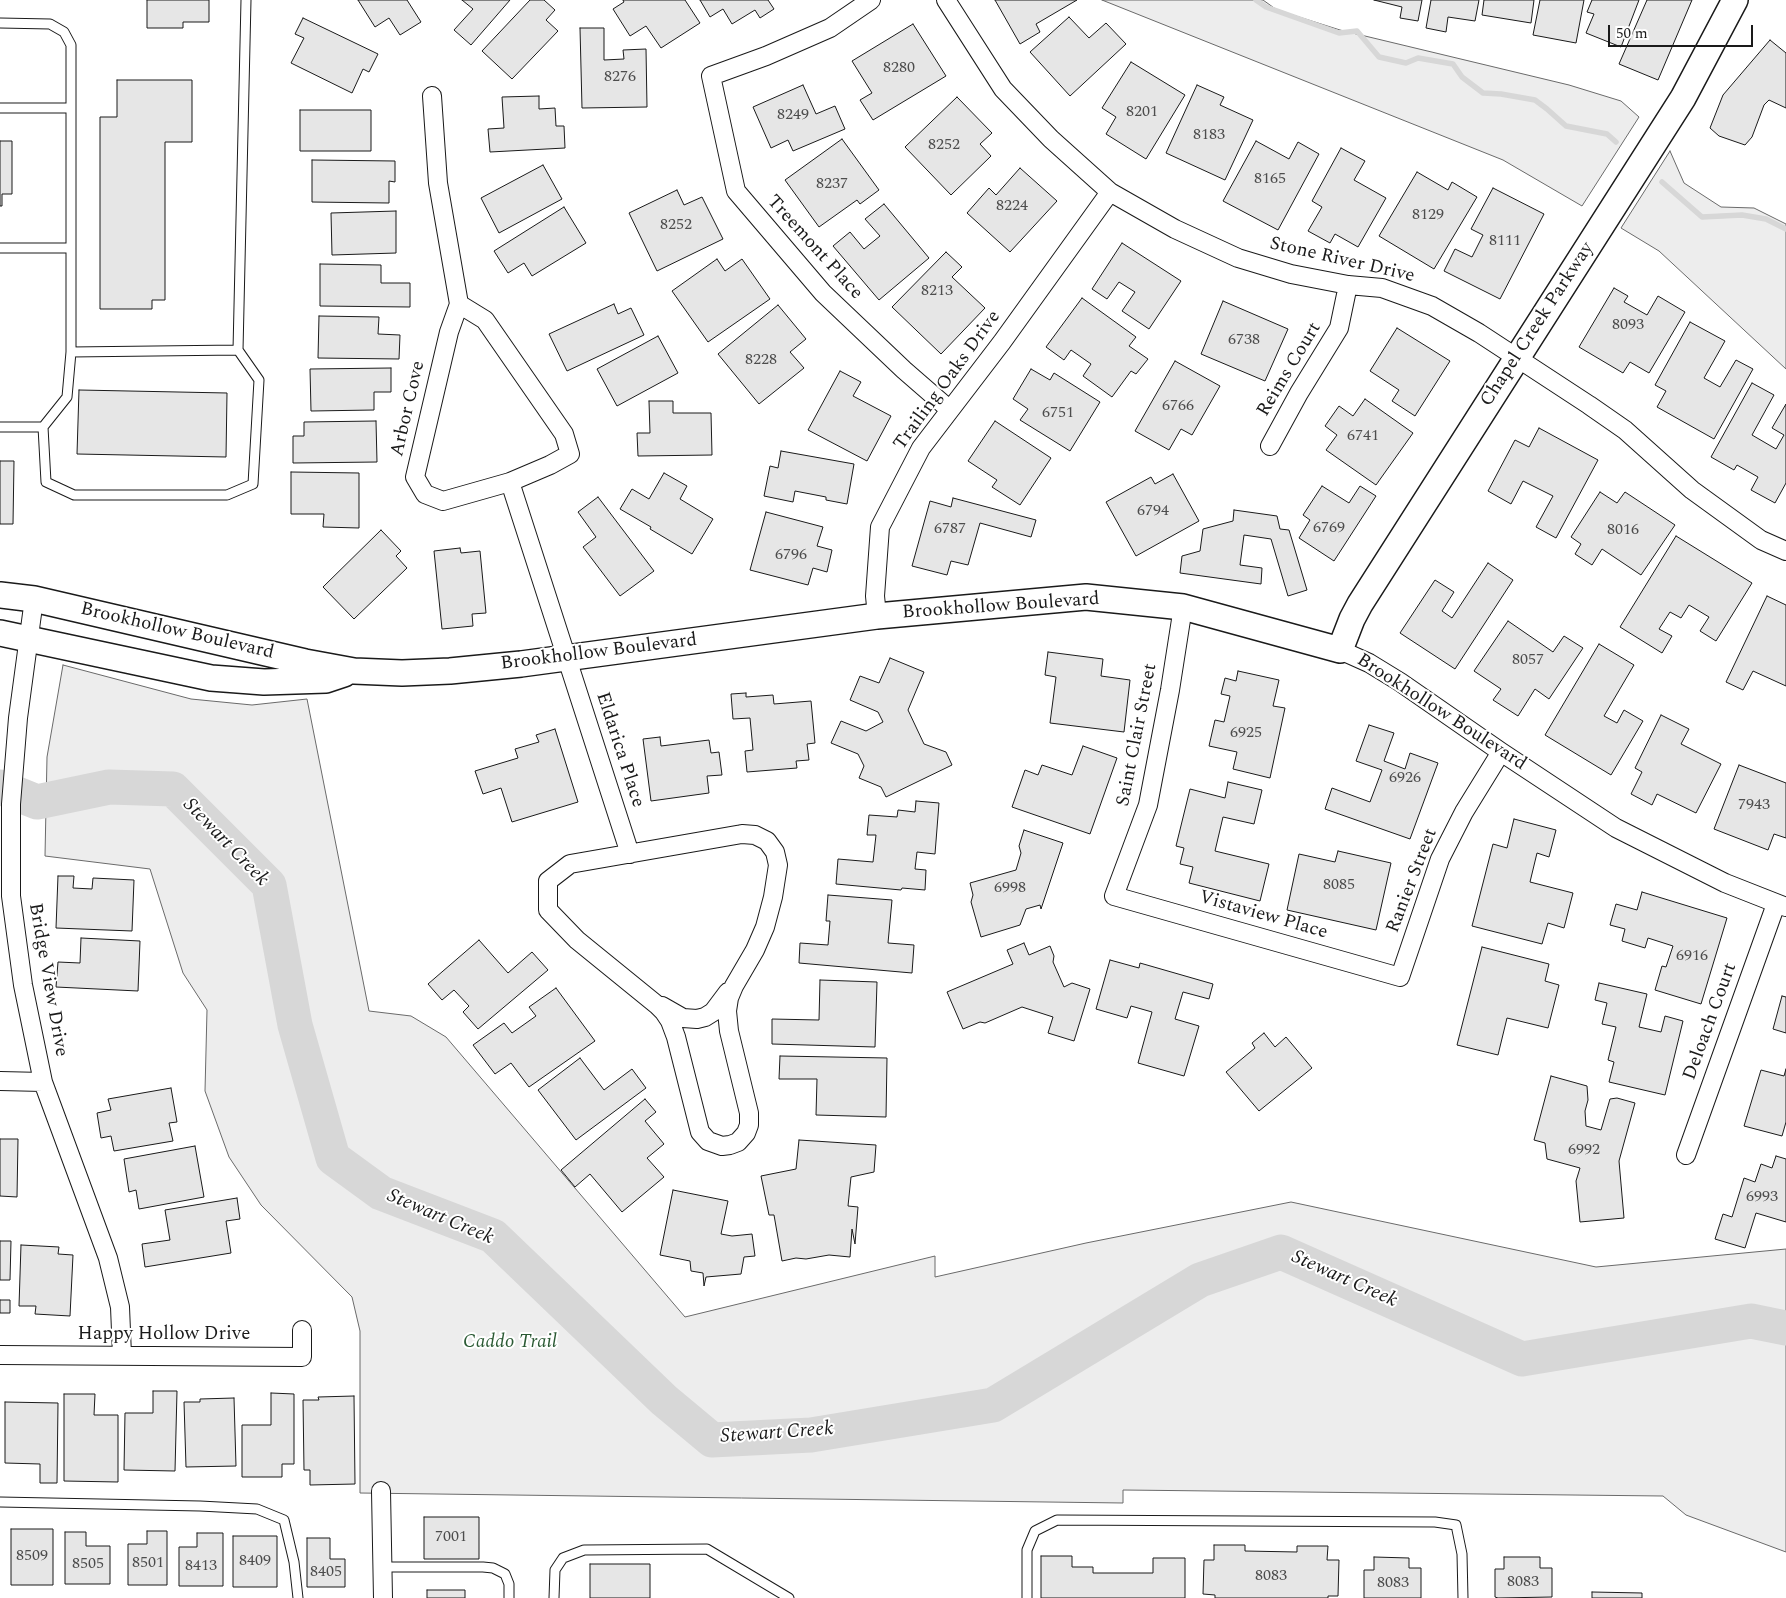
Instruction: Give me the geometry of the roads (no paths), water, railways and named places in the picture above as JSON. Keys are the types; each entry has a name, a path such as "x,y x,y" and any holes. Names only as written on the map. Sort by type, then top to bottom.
{"street":[{"name":"Treemont Place","path":"871,0 830,28 766,56 711,76 736,191 823,293 904,370 950,410"},
{"name":"Stone River Drive","path":"946,0 1003,89 1052,139 1110,192 1175,229 1238,258 1291,274 1348,285 1382,288 1432,306 1589,405 1625,430 1692,490 1761,540 1786,551"},
{"name":"Chapel Creek Parkway","path":"1340,650 1360,604 1683,98 1735,0"},
{"path":"432,96 438,183 459,304"},
{"name":"Trailing Oaks Drive","path":"877,616 875,596 880,527 921,448 1002,342 1110,192"},
{"name":"Reims Court","path":"1270,446 1299,393 1339,328 1348,285"},
{"name":"Arbor Cove","path":"459,304 486,320 564,434 570,454 550,465 510,482 443,501 425,494 415,477 448,332 459,304"},
{"path":"510,482 567,658"},
{"name":"Brookhollow Boulevard","path":"0,595 34,599 305,662 354,671 450,671 567,658 877,616 1086,598 1183,607 1340,650 1369,663 1616,828 1725,883 1781,906"},
{"name":"Bridge View Drive","path":"34,599 22,688 11,804 11,896 23,985 43,1082 108,1258 120,1307 122,1356"},
{"name":"Saint Clair Street","path":"1114,896 1148,805 1170,690 1183,607"},
{"name":"Brookhollow Boulevard","path":"0,633 211,678 264,682 326,680 354,671"},
{"name":"Eldarica Place","path":"567,658 630,854"},
{"name":"Ranier Street","path":"1400,977 1440,859 1464,812 1501,752"},
{"path":"749,834 762,837 772,846 775,852 778,865 770,909 755,950 729,998 727,1021 750,1113 748,1129 744,1136 738,1142 730,1145 714,1144 700,1132 674,1030 664,1012 577,940 548,910 548,881 570,864 630,854 749,834"},
{"name":"Vistaview Place","path":"1114,896 1400,977"},
{"name":"Deloach Court","path":"1686,1155 1781,906"},
{"path":"646,996 683,1018 692,1020 713,1012 739,977"},
{"path":"0,1081 43,1082"},
{"name":"Happy Hollow Drive","path":"0,1354 302,1357 302,1330"},
{"path":"381,1490 383,1598"}],"lane":[{"path":"0,23 50,24 64,32 71,45 72,352 68,397 43,428 46,482 74,495 227,495 253,484 259,380 238,350 246,0"},
{"path":"0,108 72,108"},
{"path":"0,248 72,248"},
{"path":"72,352 238,350"},
{"path":"0,427 43,428"},
{"path":"0,1502 257,1509 284,1520 294,1562 298,1598"},
{"path":"1027,1598 1027,1550 1035,1531 1057,1520 1435,1522 1456,1526 1462,1554 1463,1598"},
{"path":"554,1598 555,1570 563,1558 584,1550 697,1549 706,1549 789,1598"},
{"path":"383,1566 482,1566 493,1568 505,1574 509,1584 509,1598"}],"waterway":[{"name":"Stewart Creek","path":"1256,0 1266,7 1339,33 1357,31 1379,57 1406,63 1418,58 1453,64 1462,77 1483,93 1535,100 1566,126 1607,134 1616,142"},
{"path":"1662,182 1702,217 1742,215 1766,219 1786,229"},
{"name":"Stewart Creek","path":"0,787 37,802 109,787 173,789 269,885 295,1025 333,1158 381,1193 493,1236 664,1400 712,1440 811,1435 993,1405 1200,1280 1281,1252 1522,1359 1751,1321 1786,1328"}],"park label":[{"name":"Caddo Trail","path":"510,1343"}]}
